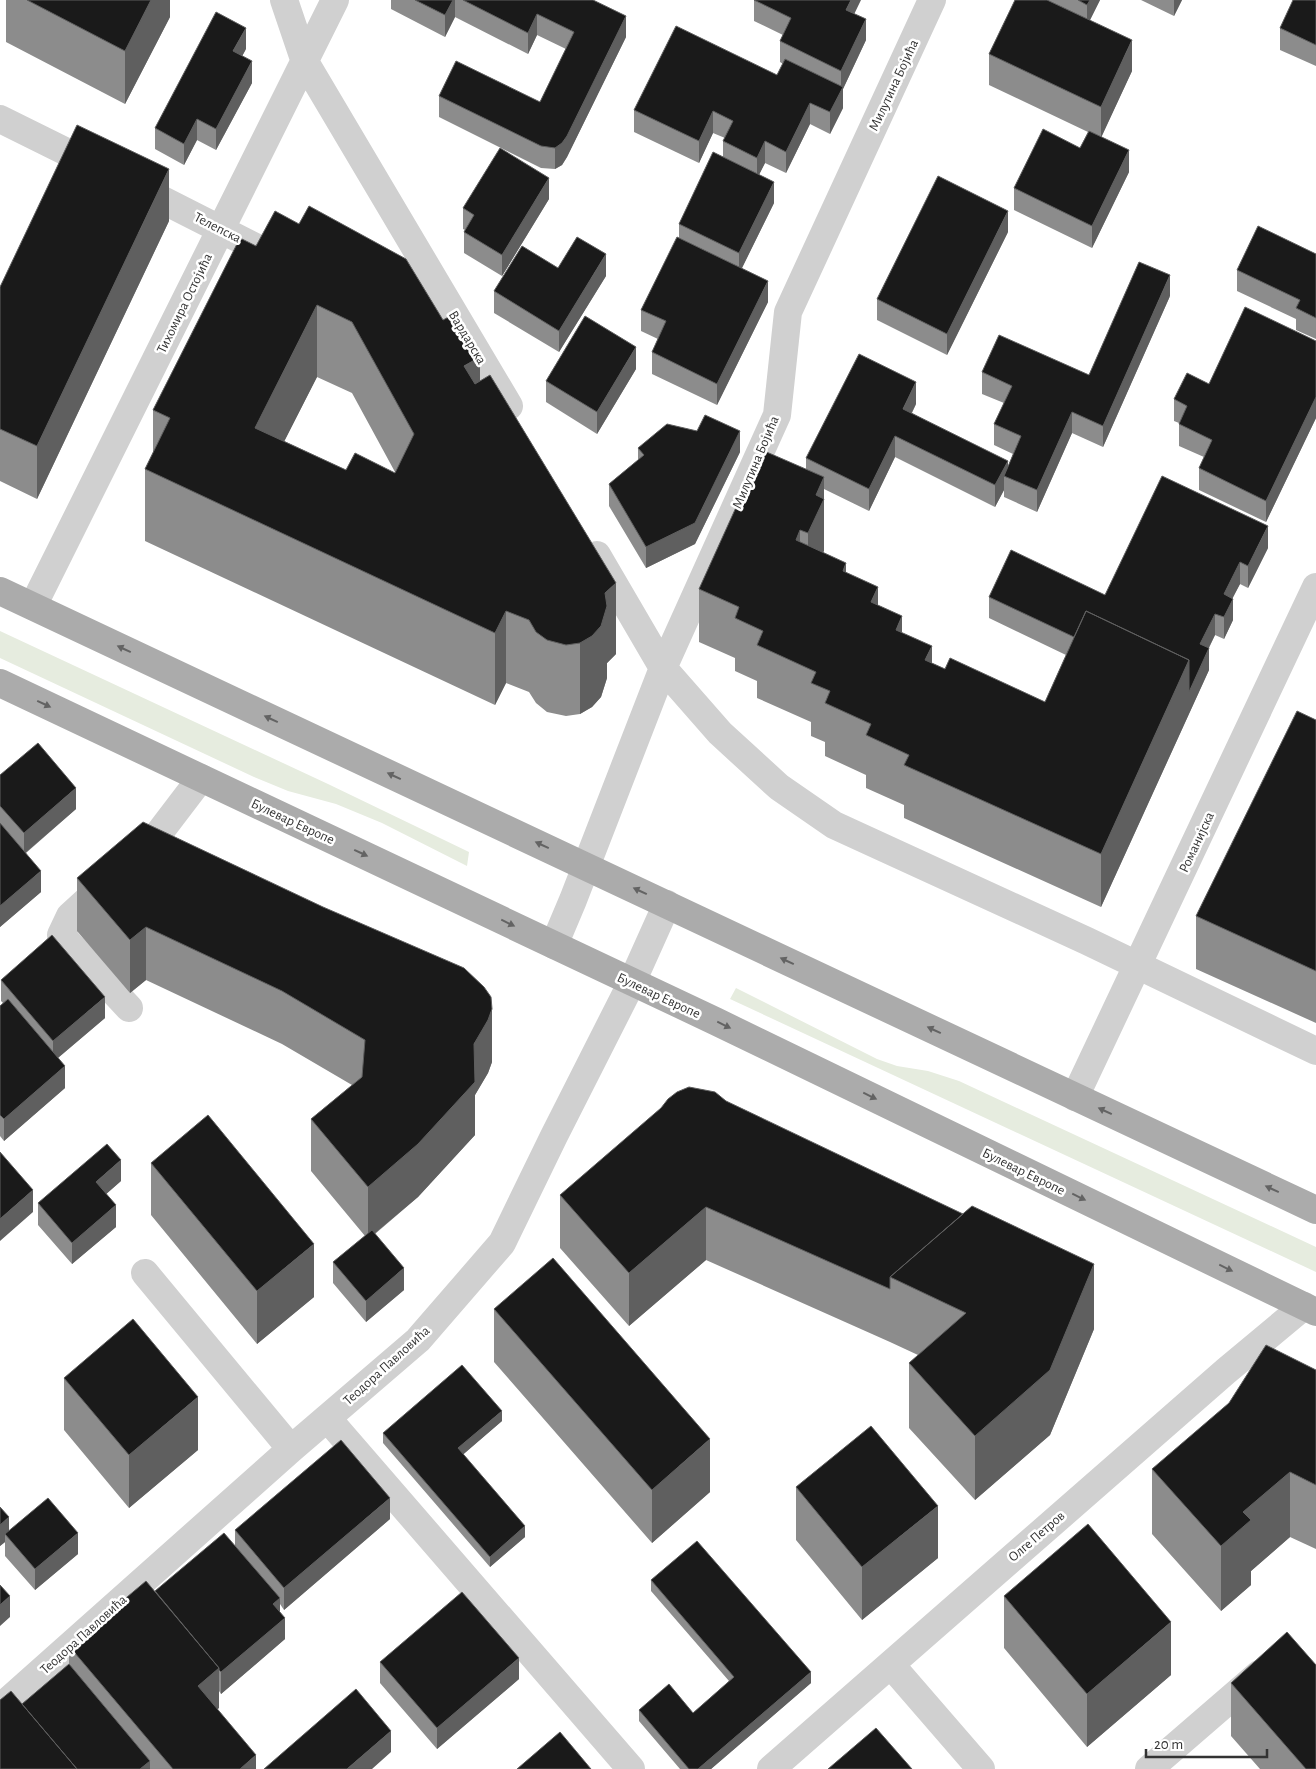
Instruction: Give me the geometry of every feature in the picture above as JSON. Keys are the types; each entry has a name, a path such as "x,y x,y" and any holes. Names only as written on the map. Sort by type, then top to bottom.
{"main road":[{"path":"0,591 1316,1210"},
{"name":"Булевар Европе","path":"0,683 632,982 1310,1309"}],"street":[{"name":"Вардарска","path":"284,0 305,62 521,427"},
{"name":"Тихомира Остојића","path":"33,606 335,0"},
{"name":"Милутина Бојића","path":"554,945 663,668 777,415 788,312 932,0"},
{"name":"Телепска","path":"0,119 221,228 300,270"},
{"path":"441,344 486,368"},
{"path":"586,536 663,668 720,733 773,782 834,825 1087,942 1316,1052"},
{"name":"Романијска","path":"1075,1097 1316,587"},
{"path":"129,1008 61,936 70,916 153,841 201,778"},
{"name":"Теодора Павловића","path":"0,1708 291,1449 418,1340 502,1243 632,982 667,904"},
{"path":"145,1273 291,1449"},
{"name":"Олге Петров","path":"771,1769 1226,1371 1310,1309"},
{"path":"327,1418 630,1769"},
{"path":"1149,1769 1278,1658"},
{"path":"891,1665 981,1769"}],"shaded area":[{"path":"0,631 469,852 467,866 382,823 336,804 288,791 254,777 0,658"},
{"path":"736,988 877,1059 897,1066 928,1071 959,1081 1316,1247 1316,1272 730,999"}],"building":[{"path":"27,0 151,0 125,51"},
{"path":"415,0 453,0 445,15"},
{"path":"463,0 593,0 626,16 567,136 555,148 541,146 439,96 456,61 540,102 574,32 537,14 528,33"},
{"path":"754,0 851,0 846,10 866,19 841,71 780,41 791,18"},
{"path":"1015,0 1047,0 1132,40 1101,107 989,54"},
{"path":"1078,0 1090,0 1087,5"},
{"path":"1293,0 1316,0 1316,45 1280,28"},
{"path":"216,12 246,28 233,51 252,61 216,129 197,119 184,144 155,128"},
{"path":"676,26 777,75 785,59 843,87 830,112 810,103 786,152 765,141 757,158 723,141 733,121 713,111 699,141 634,110"},
{"path":"77,125 169,169 37,446 0,429 0,287"},
{"path":"1043,129 1080,148 1089,131 1129,150 1092,226 1014,188"},
{"path":"500,148 549,178 502,255 464,232 474,215 463,208"},
{"path":"713,152 774,182 739,253 679,224"},
{"path":"938,176 1008,211 947,334 877,299"},
{"path":"309,206 406,259 443,320 454,314 480,357 464,366 475,384 490,375 616,583 605,593 607,606 601,626 592,636 580,643 566,645 547,640 536,632 529,620 506,611 495,633 145,469 170,418 153,410 240,238 256,246 275,211 299,224","holes":["317,305 352,322 414,434 395,473 355,453 346,470 255,428"]},
{"path":"1258,226 1316,254 1316,318 1296,308 1300,300 1237,270"},
{"path":"577,237 606,254 559,331 494,291 522,246 558,268"},
{"path":"677,237 768,281 717,384 652,352 666,321 641,310"},
{"path":"1139,262 1170,275 1103,426 1072,412 1037,490 1004,476 1021,436 994,424 1012,386 982,372 999,335 1089,375"},
{"path":"1245,307 1316,341 1316,397 1266,501 1199,468 1212,440 1179,424 1187,406 1174,399 1187,373 1209,384"},
{"path":"585,316 636,347 597,412 546,381"},
{"path":"859,354 916,382 903,409 1008,461 995,485 895,436 869,489 806,458"},
{"path":"705,415 740,431 695,523 646,547 609,484 644,455 638,448 667,424 697,431"},
{"path":"762,450 824,477 816,495 824,499 808,533 800,530 796,540 846,563 843,571 878,587 871,602 902,616 896,630 932,646 925,660 945,669 950,658 1045,702 1086,611 1189,660 1101,854 904,765 909,755 866,735 871,724 825,703 830,691 811,683 816,672 757,645 763,631 735,618 739,607 699,589"},
{"path":"1162,476 1268,526 1248,566 1240,562 1224,594 1233,599 1224,617 1215,614 1200,644 1209,648 1189,692 1189,660 1086,611 1074,637 989,597 1011,550 1105,595"},
{"path":"1297,711 1316,720 1316,971 1196,916"},
{"path":"38,743 76,788 24,833 0,806 0,775"},
{"path":"143,822 323,907 464,968 484,987 491,997 492,1009 474,1044 475,1082 418,1144 368,1187 311,1119 362,1077 365,1040 282,991 146,927 130,940 77,878"},
{"path":"0,823 41,871 0,906"},
{"path":"52,935 105,997 53,1041 1,980"},
{"path":"8,999 65,1066 4,1119 0,1115 0,1006"},
{"path":"689,1087 715,1092 726,1101 963,1214 890,1277 890,1289 706,1207 629,1273 560,1195 661,1108 668,1099 677,1092"},
{"path":"208,1115 314,1244 257,1291 151,1163"},
{"path":"107,1144 121,1160 96,1182 116,1205 72,1243 38,1203"},
{"path":"0,1152 33,1190 0,1219"},
{"path":"972,1206 1094,1264 1050,1370 975,1436 909,1363 966,1313 890,1277"},
{"path":"372,1230 404,1268 366,1301 333,1262"},
{"path":"553,1258 710,1439 652,1490 494,1309"},
{"path":"133,1319 198,1397 129,1455 64,1378"},
{"path":"1266,1345 1316,1370 1316,1485 1290,1472 1243,1512 1251,1520 1221,1546 1152,1469 1229,1403"},
{"path":"462,1365 502,1411 458,1448 525,1526 490,1557 383,1433"},
{"path":"871,1426 938,1506 862,1567 796,1487"},
{"path":"341,1440 390,1498 284,1588 235,1530"},
{"path":"48,1498 78,1533 35,1569 5,1534"},
{"path":"0,1507 9,1517 0,1525"},
{"path":"1088,1524 1171,1622 1087,1694 1004,1596"},
{"path":"224,1533 280,1598 273,1604 285,1618 221,1672 155,1591"},
{"path":"697,1541 811,1672 698,1769 689,1769 639,1710 669,1684 693,1713 734,1677 651,1580"},
{"path":"146,1581 219,1668 198,1686 256,1755 240,1769 173,1769 69,1646"},
{"path":"0,1585 10,1596 0,1605"},
{"path":"462,1592 519,1658 437,1728 380,1662"},
{"path":"1287,1632 1316,1665 1316,1769 1306,1769 1231,1683"},
{"path":"69,1664 150,1761 140,1769 77,1769 22,1704"},
{"path":"356,1689 391,1731 347,1769 264,1769"},
{"path":"11,1691 77,1769 0,1769 0,1700"},
{"path":"876,1728 912,1769 828,1769"},
{"path":"560,1732 591,1769 517,1769"}]}
